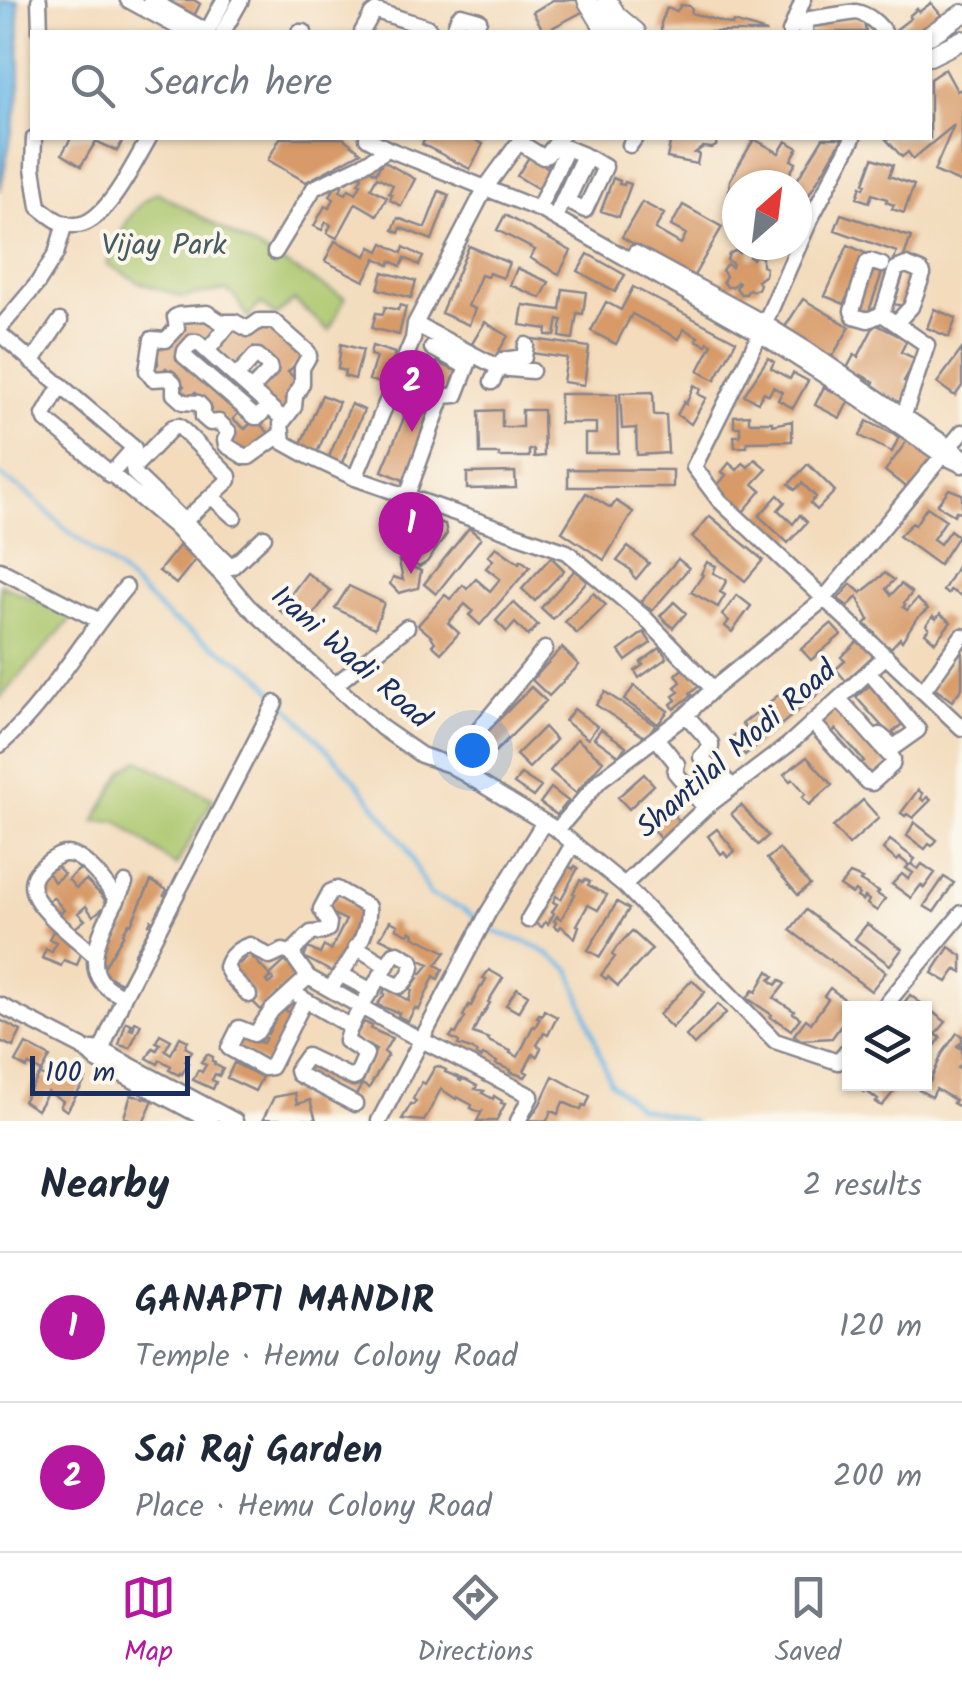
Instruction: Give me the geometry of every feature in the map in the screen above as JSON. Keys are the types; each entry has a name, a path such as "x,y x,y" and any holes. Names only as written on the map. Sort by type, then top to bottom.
{"main road":[{"path":"588,0 603,29"},
{"path":"607,0 634,30"},
{"path":"932,34 962,14"},
{"path":"932,55 962,40"}],"street":[{"path":"38,0 40,30"},
{"path":"128,0 183,30"},
{"path":"151,0 204,30"},
{"path":"208,30 224,0"},
{"path":"224,30 240,0"},
{"path":"791,30 803,0"},
{"path":"363,30 376,11 429,30"},
{"path":"805,30 805,22 810,18 856,12 883,30"},
{"path":"454,30 461,15 480,20"},
{"path":"34,140 33,168 39,206 57,221 75,226 94,220 106,207 148,140"},
{"path":"355,478 412,340 415,324 489,183 520,140 544,156 558,140"},
{"name":"Shantilal Modi Road","path":"852,140 694,467 719,500 962,728"},
{"path":"274,252 314,188 362,164 391,142 562,208 762,328 962,465"},
{"path":"540,200 567,148 584,155 562,208"},
{"path":"540,200 552,172"},
{"path":"489,183 762,328"},
{"path":"65,223 56,254 0,334 134,448 110,475"},
{"path":"882,265 867,263 852,312 868,320 882,314 896,268 906,265 923,274 911,308 897,322"},
{"path":"207,313 230,323 248,329 259,321 273,321 309,356 302,368 302,384 294,407 282,427 245,458 226,445 229,432 219,422 210,423 203,417 203,408 198,403 183,402 174,394 174,383 169,378 153,379 147,371 152,338 166,340 177,328 179,315 207,313"},
{"path":"882,314 927,345 902,421"},
{"path":"32,362 60,321"},
{"path":"207,351 230,323"},
{"path":"415,324 496,375 532,370"},
{"path":"268,406 255,417 184,356 185,351 194,342 207,351 268,406 282,427 283,442 310,457 355,478 567,552 644,618 713,688"},
{"path":"496,375 504,360 524,357 526,344"},
{"path":"432,348 470,361"},
{"path":"236,377 258,356 270,370 251,390"},
{"path":"406,496 443,396 456,395 470,361"},
{"name":"Irani Wadi Road","path":"60,385 44,415 46,420 110,475 186,524 227,571 248,606 395,737 551,826 624,886 775,1041 838,1062 842,1057"},
{"path":"154,500 133,468 173,427 179,426 229,476 186,524"},
{"path":"379,1121 488,913 551,826 600,780 686,715 713,688 823,600 951,454 962,432"},
{"path":"211,496 234,517"},
{"path":"227,571 264,537"},
{"path":"0,570 98,620"},
{"path":"0,745 44,697 126,587"},
{"path":"335,685 407,627"},
{"path":"923,691 962,636"},
{"path":"450,765 546,650"},
{"name":"Shantilal Modi Road","path":"624,886 701,803 728,782 744,780 814,725 872,675 886,656"},
{"path":"844,699 888,744 896,746 916,732 916,724 872,675"},
{"path":"814,725 868,782 872,783 892,766 893,759 844,699"},
{"path":"99,1055 124,996 275,703"},
{"path":"686,715 712,743 701,757 728,782"},
{"path":"656,738 678,764 675,772 701,803"},
{"path":"528,920 573,844"},
{"path":"94,954 36,898 32,881 35,871 68,854 103,880 117,901"},
{"path":"124,996 114,993 94,972 94,954 125,883"},
{"path":"290,952 310,933 328,929 330,924 321,909 330,892 337,889 368,907 364,932 330,989"},
{"path":"889,1001 962,913"},
{"path":"249,995 231,976 226,967 228,959 250,945 270,957 290,952 308,977 531,1096 518,1121"},
{"path":"354,1104 297,1070 307,1056 356,1076 366,1054 346,1042 346,1036 384,972 356,947"},
{"path":"340,974 372,992"},
{"path":"299,996 272,1010 254,1034 239,1028 229,1048 264,1068 271,1067 308,977"},
{"path":"299,996 351,1026"},
{"path":"0,1005 235,1121"},
{"path":"99,1055 210,1121"}],"green space":[{"name":"Vijay Park","path":"157,192 345,298 329,331 294,300 276,316 261,303 248,317 226,290 182,297 139,282 107,264 132,215"},
{"path":"0,584 73,617 0,698"},
{"path":"139,760 213,799 176,866 117,821 94,822 124,770"}],"water":[{"path":"0,0 18,0 20,90 0,191"}],"building":[{"path":"161,0 194,0 200,4 193,18"},
{"path":"553,0 580,0 586,10 548,30 543,30 533,12"},
{"path":"931,3 941,15 922,30 896,30 917,9 919,12"},
{"path":"681,5 689,6 691,13 760,30 661,30 667,8 677,11"},
{"path":"863,18 866,30 812,30 812,24"},
{"path":"945,69 957,91 962,89 962,183 934,171 954,125 913,159 908,152 902,157 887,140 932,140 932,78"},
{"path":"70,140 123,140 117,151 96,141 81,166 62,154"},
{"path":"279,140 346,140 361,152 306,182 268,160"},
{"path":"425,140 475,140 483,144 470,169 422,144"},
{"path":"671,140 717,140 716,146 703,147 695,153 699,154 697,164 667,158"},
{"path":"753,140 779,153 786,141 798,148 791,160 796,163 792,170 736,170"},
{"path":"822,140 842,140 812,190 812,170 803,170"},
{"path":"529,157 551,169 539,189 517,176"},
{"path":"873,158 893,165 889,176 914,185 904,213 892,209 894,205 887,199 872,194 869,202 857,198 861,186 866,184"},
{"name":"Vijay Park","path":"383,161 415,179 401,206 390,200 393,185 377,177 371,188 387,197 377,215 356,203 337,238 327,233 331,225 326,222 322,230 314,226 325,206 329,208 334,199 330,196 337,183 342,186 340,191 346,194 349,189 356,193 364,166 376,173"},
{"path":"613,178 619,184 631,184 619,217 601,211"},
{"path":"439,191 449,195 432,240 401,228 399,233 393,230 398,218 425,228"},
{"path":"642,202 664,214 655,229 681,244 686,234 671,226 683,205 722,227 692,279 622,237"},
{"path":"841,214 911,237 902,262 894,259 897,252 835,230"},
{"path":"505,215 571,251 559,274 530,258 535,250 497,230"},
{"path":"335,241 366,256 371,247 379,251 383,243 402,253 404,247 423,257 419,265 405,258 401,266 376,258 364,281 325,261"},
{"path":"848,245 867,254 844,304 825,296"},
{"path":"469,246 509,263 503,278 489,273 487,277 481,275 468,306 475,309 469,325 441,313"},
{"path":"588,254 625,275 615,292 578,271"},
{"path":"727,260 762,260 766,268 765,275 757,281 758,289 741,294 737,282 727,287 722,270 733,264"},
{"path":"869,263 884,267 867,317 853,312"},
{"path":"517,268 549,282 541,298 510,285"},
{"path":"905,269 919,273 907,307 894,304"},
{"path":"383,272 416,281 411,298 378,289"},
{"path":"633,287 736,341 715,380 698,371 712,344 696,340 698,337 684,329 679,339 632,314 616,344 591,331 606,302 621,310"},
{"path":"563,289 586,292 583,314 577,313 573,339 560,337 562,320 558,319 555,336 546,335 547,329 520,325 523,305 560,310"},
{"path":"803,299 850,327 830,360 785,327"},
{"path":"400,305 406,307 399,335 372,328 376,313 383,314 385,307 398,310"},
{"path":"934,309 956,318 949,337 927,328"},
{"path":"207,315 216,331 207,344 179,352 242,409 233,419 245,429 255,419 271,435 244,455 229,443 237,433 219,415 211,422 204,415 210,408 195,392 185,402 177,394 184,386 166,368 156,377 150,372 158,364 156,348 180,316"},
{"path":"485,322 508,336 493,361 470,347"},
{"path":"264,323 306,354 288,372 300,383 286,398 293,405 282,415 254,391 278,370 253,347 238,364 242,368 237,375 211,352 235,324"},
{"path":"875,324 907,340 901,352 916,359 904,381 913,386 903,405 872,386 874,382 845,372 854,355 858,357"},
{"path":"533,339 589,347 584,385 563,382 567,358 531,353"},
{"path":"341,344 363,350 355,379 338,369"},
{"path":"372,346 395,353 390,369 384,368 380,383 369,380 376,357 370,355"},
{"path":"962,349 962,386 955,396 937,383"},
{"path":"768,358 774,362 771,368 790,379 793,373 808,381 793,408 778,400 782,392 773,387 758,402 744,395"},
{"path":"436,362 463,374 455,392 442,388 408,482 382,471 425,367 432,369"},
{"path":"694,385 701,389 698,394 706,398 691,424 677,415"},
{"path":"824,387 849,400 840,418 815,405"},
{"path":"653,392 654,415 666,415 668,453 637,455 636,428 622,429 620,393"},
{"path":"560,394 617,394 618,453 585,453 585,434 596,434 596,423 560,423"},
{"path":"322,395 339,402 316,455 299,448"},
{"path":"351,404 364,410 341,465 328,459"},
{"path":"502,410 502,427 522,427 522,410 543,410 544,456 534,457 534,450 529,450 529,457 480,454 479,411"},
{"path":"749,415 749,422 772,425 792,421 792,441 747,442 747,447 735,447 734,436 740,436 740,427 734,427 734,416"},
{"path":"867,421 899,437 892,452 860,436"},
{"path":"909,438 938,460 912,492 885,471"},
{"path":"755,459 767,469 753,484 761,491 743,512 715,488 726,475 722,472 729,463 737,470 743,463 748,467"},
{"path":"808,464 835,491 817,510 810,503 816,497 802,483 795,490 789,484"},
{"path":"568,469 673,470 673,487 568,487"},
{"path":"515,472 516,488 467,489 467,473"},
{"path":"949,489 962,494 962,512 956,511 954,515 937,505"},
{"path":"586,493 611,508 616,501 633,512 604,560 562,532"},
{"path":"778,495 785,502 778,510 793,524 800,515 807,522 788,543 759,516"},
{"path":"927,507 946,520 933,539 940,544 950,530 958,536 939,565 899,536 912,523 915,525"},
{"path":"409,513 445,524 447,534 419,567 391,549"},
{"path":"710,516 763,560 745,581 692,537"},
{"path":"469,528 481,538 436,594 424,584"},
{"path":"180,545 195,560 176,584 159,571"},
{"path":"496,547 530,567 480,625 469,615 473,611 465,604 448,623 459,633 441,653 432,645 435,642 431,636 418,625 445,595 450,599 463,585 467,589 476,579 490,591 500,579 486,568 493,560 488,556"},
{"path":"628,547 649,563 636,579 631,570 617,561"},
{"path":"551,557 564,570 535,601 522,589"},
{"path":"678,559 689,568 652,611 641,602"},
{"path":"399,561 421,571 418,588 399,593 390,584 393,577 403,580"},
{"path":"707,562 716,566 713,573 727,580 718,607 691,592"},
{"path":"958,565 962,567 962,596 943,591"},
{"path":"575,570 587,581 553,619 541,608"},
{"path":"307,573 331,591 303,628 279,610"},
{"path":"885,573 894,580 886,589 891,595 901,584 912,593 903,607 907,610 917,599 928,609 916,619 902,641 900,638 884,651 865,624 869,620 857,597 848,606 838,599 851,584 861,593"},
{"path":"349,586 384,603 375,628 335,608"},
{"path":"593,593 606,605 577,634 565,622"},
{"path":"737,595 751,606 732,632 722,615"},
{"path":"513,602 538,625 528,636 515,623 507,632 496,621"},
{"path":"674,602 686,613 673,628 660,616"},
{"path":"940,614 951,622 935,642 925,633 929,628 926,625"},
{"path":"831,624 841,635 811,660 801,649"},
{"path":"644,632 651,643 626,661 619,651"},
{"path":"859,640 873,656 846,681 836,669 845,661 841,657"},
{"path":"562,648 579,665 549,696 532,680"},
{"path":"660,648 667,658 639,678 635,671 643,665 641,662"},
{"path":"962,650 962,688 952,701 934,688"},
{"path":"688,665 702,684 674,709 673,696 679,692 675,687 681,682 676,674"},
{"path":"804,681 810,688 819,681 825,688 745,755 731,738 745,727 742,724 786,689 789,693"},
{"path":"870,685 898,717 909,718 893,732 897,737 890,743 886,731 856,697"},
{"path":"634,686 668,711 658,724 624,700"},
{"path":"531,687 546,701 489,758 475,744"},
{"path":"605,692 655,725 646,738 596,705"},
{"path":"842,705 891,760 868,780 857,767 864,761 836,729 829,735 819,724"},
{"path":"574,709 597,726 588,739 565,721"},
{"path":"544,727 556,740 529,768 516,755"},
{"path":"601,729 626,746 619,756 594,738"},
{"path":"577,739 603,761 576,793 550,771"},
{"path":"807,757 832,785 809,805 802,797 806,794 784,774"},
{"path":"521,774 541,787 533,797 514,784"},
{"path":"644,774 654,785 629,809 618,797"},
{"path":"551,788 568,801 557,815 540,803"},
{"path":"918,790 921,799 931,800 913,818 905,816 901,813"},
{"path":"863,800 879,818 849,845 833,827"},
{"path":"666,805 682,825 662,841 646,821"},
{"path":"741,805 768,836 758,845 731,814"},
{"path":"914,822 937,840 932,846 929,844 925,849 907,836"},
{"path":"717,829 735,851 728,857 708,836"},
{"path":"890,840 915,859 911,864 918,869 922,864 935,873 911,898 892,884 902,874 908,879 913,873 906,868 909,865 883,849"},
{"path":"779,849 810,885 798,895 767,859"},
{"path":"68,857 80,869 68,879 76,888 86,880 107,905 93,916 86,906 78,913 85,920 71,931 58,915 64,910 53,897 48,901 34,883 48,872 54,882 64,874 57,866"},
{"path":"568,866 578,868 561,899 556,896 553,902 557,904 548,924 545,922 542,927 534,923 549,900 545,897"},
{"path":"850,874 885,899 877,911 867,904 869,900 865,897 863,901 855,891 852,894 840,886"},
{"path":"944,877 954,883 934,912 924,906"},
{"path":"580,880 590,882 588,885 607,895 598,910 588,905 575,938 561,926 554,926 554,921 557,916 561,919"},
{"path":"151,881 167,890 167,896 121,983 101,972 131,924"},
{"path":"335,895 367,911 343,968 337,965 334,973 304,957 308,948 320,954 324,946 331,950 346,920 327,911"},
{"path":"617,902 629,909 600,957 588,950"},
{"path":"806,910 886,972 871,991 790,930"},
{"path":"390,921 398,925 396,928 408,934 410,931 446,952 436,965 443,969 438,979 434,976 419,1010 415,1008 408,1021 377,1005 386,987 409,1001 418,973 429,964 380,938"},
{"path":"867,924 902,949 890,965 855,939"},
{"path":"53,931 71,938 69,944 83,949 77,965 64,960 61,966 42,958 46,949 52,952 56,942 49,939"},
{"path":"632,931 652,949 618,986 601,975 615,957 612,955 616,948"},
{"path":"949,947 962,956 962,972 956,969 947,982 932,973"},
{"path":"247,951 271,977 266,981 269,984 274,980 270,975 285,961 298,975 261,1010 253,1002 257,998 229,968 246,958 243,955"},
{"path":"489,970 503,978 473,1033 518,1057 539,1014 544,1010 557,1017 548,1035 544,1033 537,1045 541,1048 537,1056 533,1054 525,1077 483,1055 481,1058 450,1037 456,1034"},
{"path":"768,971 776,985 780,980 785,984 774,998 800,1018 791,1030 747,998 753,990 756,992"},
{"path":"692,980 705,992 672,1028 659,1015"},
{"path":"517,988 528,995 518,1012 506,1005"},
{"path":"830,988 847,1001 842,1001 842,1024 832,1038 801,1040 794,1035 806,1019 811,1023 828,999 824,996"},
{"path":"718,1004 726,1013 694,1045 686,1036"},
{"path":"282,1006 291,1015 266,1065 237,1048 240,1030 263,1043"},
{"path":"932,1012 946,1022 936,1034 941,1038 932,1050"},
{"path":"0,1020 21,1031 13,1047 0,1041"},
{"path":"126,1022 132,1024 133,1030 135,1022 141,1024 130,1048 119,1045"},
{"path":"364,1022 392,1038 384,1052 388,1055 369,1088 358,1082 376,1050 354,1038"},
{"path":"957,1033 962,1035 957,1046 962,1044 962,1063 958,1068 962,1070 962,1108 936,1089 932,1097 921,1091 932,1091 932,1077"},
{"path":"160,1034 171,1040 165,1050 171,1054 180,1037 188,1041 185,1047 192,1051 182,1074 169,1070 171,1066 160,1060 158,1064 147,1058 153,1048 157,1050"},
{"path":"26,1044 50,1057 42,1072 16,1062"},
{"path":"207,1054 223,1069 212,1080 216,1082 213,1089 193,1080 206,1065 201,1062"},
{"path":"307,1059 361,1086 354,1099 300,1072"},
{"path":"234,1063 262,1077 255,1091 227,1078"},
{"path":"438,1066 502,1101 505,1104 496,1121 477,1121 482,1111 441,1089 424,1121 402,1119 416,1101 413,1099 422,1082 425,1084"},
{"path":"65,1067 86,1079 67,1111 60,1106 63,1101 48,1092 37,1110 23,1101 40,1074 55,1083"},
{"path":"553,1076 590,1096 586,1106 581,1110 563,1102 558,1114 551,1111 547,1121 529,1120 540,1104"},
{"path":"866,1091 894,1091 882,1106"},
{"path":"295,1093 297,1104 310,1100 316,1120 263,1119 274,1097"},
{"path":"131,1095 153,1100 144,1121 124,1117"}],"waterway":[{"path":"0,475 117,569 170,619 256,672 356,781 405,845 430,895 462,908 480,921"},
{"path":"487,927 534,945 570,969 610,1082 639,1108 693,1121"}],"place":[{"name":"Sai Raj Garden","path":"412,432"},
{"name":"GANAPTI MANDIR","path":"411,574"}]}
